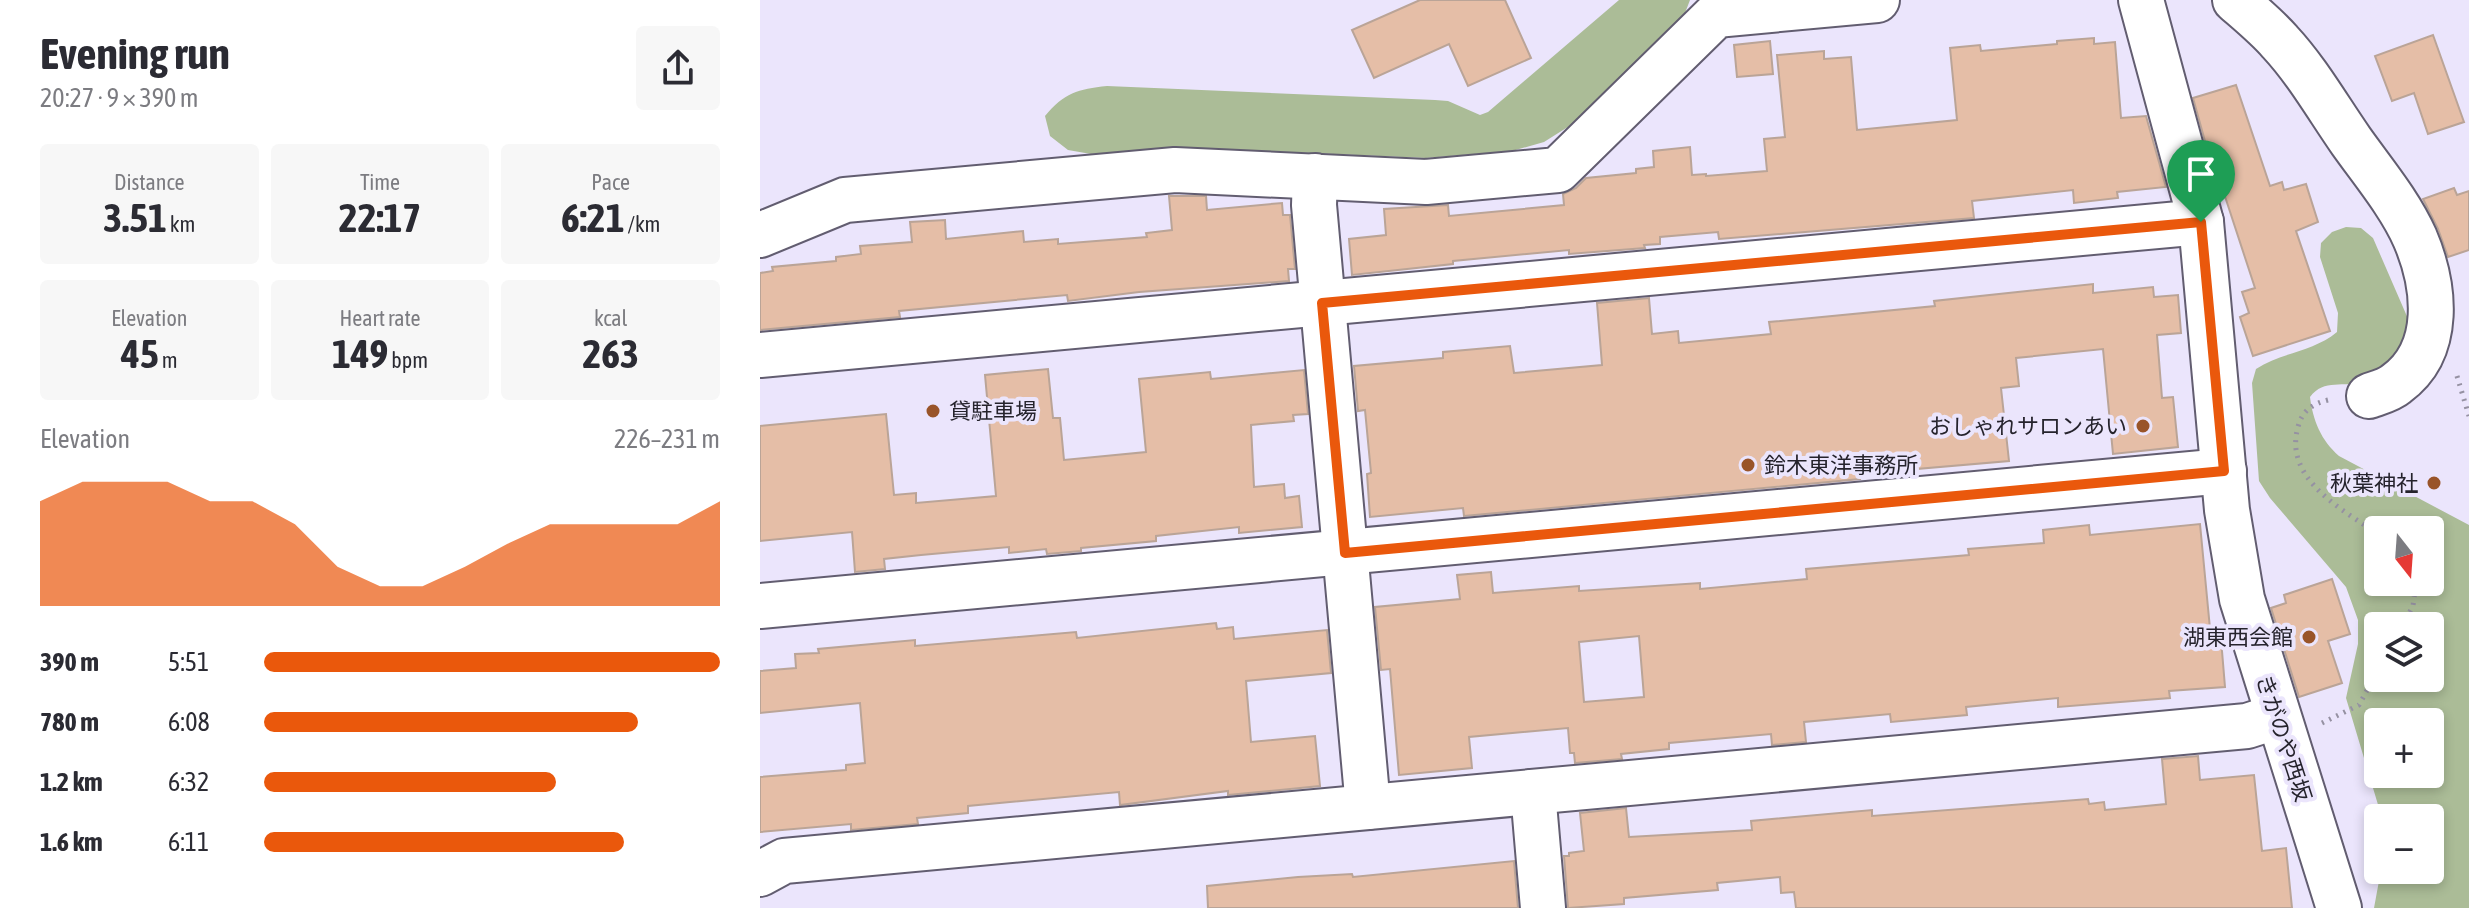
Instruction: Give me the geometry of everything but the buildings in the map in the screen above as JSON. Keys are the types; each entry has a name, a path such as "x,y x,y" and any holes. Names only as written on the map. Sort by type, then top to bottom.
{"street":[{"path":"760,235 845,200 1175,170 1426,182 1558,170 1716,15 1877,0"},
{"name":"きがのや西坂","path":"2141,0 2201,222 2231,540 2242,599 2339,908"},
{"path":"2235,0 2266,27 2295,60 2415,236 2426,270 2433,305 2429,337 2417,364 2396,385 2349,398"},
{"path":"1315,176 1314,205 1322,303 1368,807"},
{"path":"760,355 2201,222"},
{"path":"760,606 2224,471"},
{"path":"760,874 784,861 2247,726 2278,716"},
{"path":"1533,792 1543,908"}],"path":[{"path":"2349,398 2313,404 2301,417 2296,434 2298,457 2308,479 2324,497 2364,524"},
{"path":"2359,705 2366,692"}],"green space":[{"path":"1619,0 1690,0 1685,13 1571,125 1544,142 1512,151 1426,158 1175,147 1091,154 1068,150 1050,136 1045,116 1072,94 1107,86 1448,101 1480,115 1488,112"},
{"path":"2346,227 2361,228 2373,238 2409,321 2409,347 2368,380 2356,384 2328,385 2316,391 2310,397 2319,430 2339,456 2469,525 2469,908 2374,908 2378,884 2444,884 2444,804 2378,804 2373,788 2444,788 2444,708 2364,708 2364,758 2346,698 2358,644 2358,620 2346,587 2259,481 2252,383 2256,369 2318,344 2337,332 2338,313 2320,257 2321,243 2332,232"}],"place":[{"name":"貸駐車場","path":"933,411"},
{"name":"おしゃれサロンあい","path":"2143,426"},
{"name":"鈴木東洋事務所","path":"1748,465"},
{"name":"秋葉神社","path":"2434,483"},
{"name":"湖東西会館","path":"2309,637"}],"route":[{"path":"2201,222 2224,471 1345,553 1322,303 2201,222"}]}
